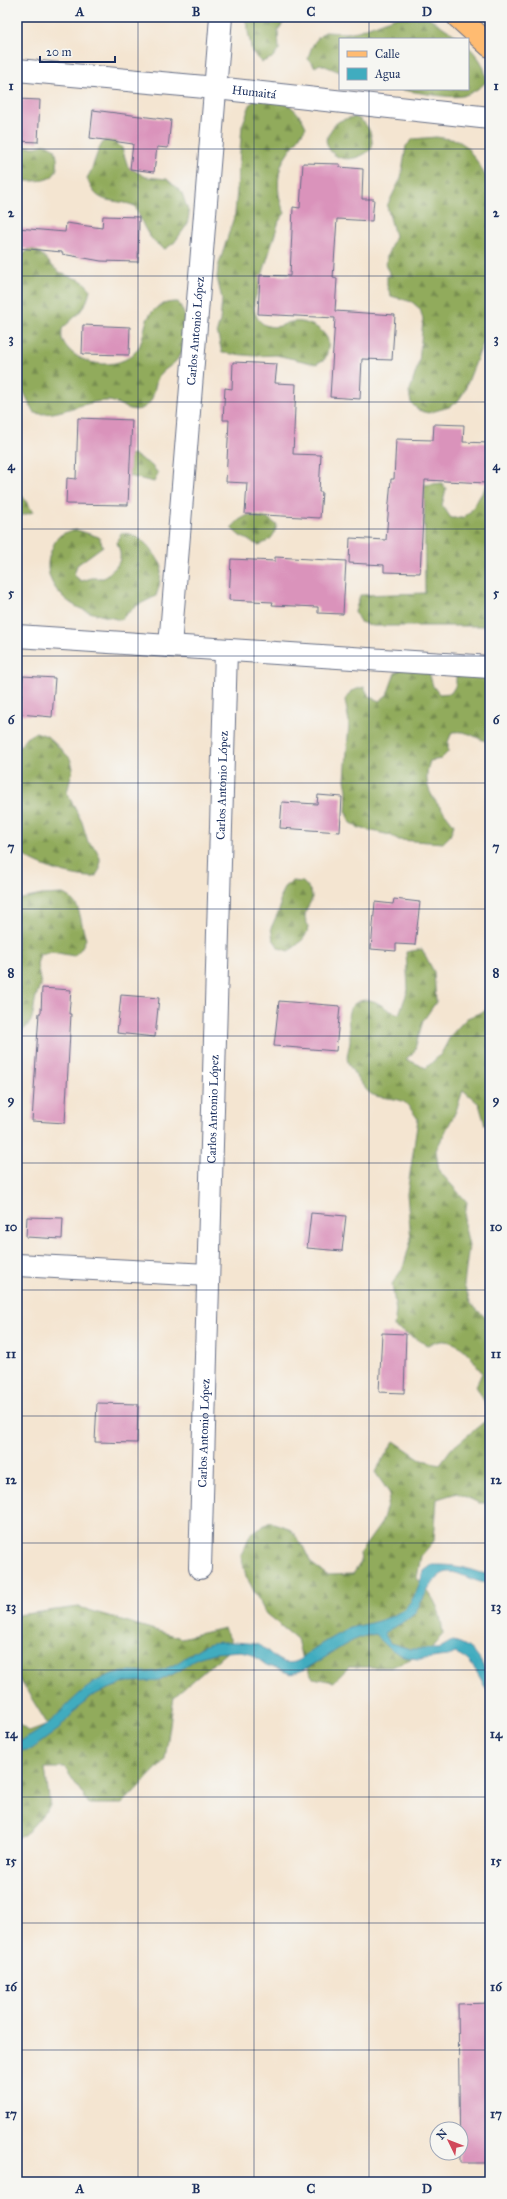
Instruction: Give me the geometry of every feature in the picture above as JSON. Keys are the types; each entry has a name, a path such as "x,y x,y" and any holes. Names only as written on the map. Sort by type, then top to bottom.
{"main road":[{"path":"458,17 490,46"}],"street":[{"name":"Carlos Antonio López","path":"170,646 221,17"},
{"name":"Humaitá","path":"17,70 216,88 490,118"},
{"path":"17,636 490,667"},
{"name":"Carlos Antonio López","path":"200,1568 226,650"},
{"path":"17,1265 208,1275"}],"green space":[{"path":"245,17 288,17 278,30 279,50 272,58 262,62 252,52"},
{"path":"396,17 428,17 460,38 339,38 339,72 320,64 315,67 308,59 314,43 325,32 346,33 358,31"},
{"path":"469,47 483,66 486,82 475,90 462,96 440,96 403,90 469,90"},
{"path":"264,89 294,109 303,120 306,127 283,161 279,173 279,195 282,208 285,213 279,221 254,302 254,308 260,321 268,326 274,327 290,322 301,322 321,330 327,338 328,348 325,359 316,364 276,355 255,356 222,353 217,331 220,321 222,299 217,278 218,267 235,214 242,126 250,105"},
{"path":"355,117 360,119 369,129 372,138 372,148 359,156 345,159 333,153 326,140 336,123 344,119"},
{"path":"436,137 457,140 466,146 479,164 490,185 490,316 484,341 464,392 458,401 449,407 428,413 418,410 411,403 409,393 419,362 423,319 420,309 412,302 391,296 387,286 387,276 391,276 386,267 387,256 395,236 387,206 401,178 406,146 413,139"},
{"path":"114,140 122,148 128,167 146,177 167,179 182,193 189,214 187,225 174,243 165,249 154,241 146,231 135,206 101,198 91,187 87,178 101,145 104,141"},
{"path":"46,144 55,149 57,169 54,175 43,180 17,181 17,147 36,147"},
{"path":"29,248 44,256 58,271 84,282 90,289 89,296 84,307 62,329 62,340 69,350 87,361 98,364 109,364 120,362 129,357 140,345 146,323 151,313 163,304 178,302 185,316 187,332 186,340 180,356 159,376 150,403 141,409 133,410 113,402 99,401 52,413 34,413 17,378 17,263"},
{"path":"133,454 151,465 158,473 154,482 111,472 122,457"},
{"path":"490,457 490,600 487,626 373,626 360,622 355,612 360,595 425,593 424,485 442,483 446,489 442,505 451,518 463,518 470,512 487,485"},
{"path":"17,492 21,494 33,512 17,517"},
{"path":"248,515 269,519 277,525 273,536 268,541 258,545 240,536 231,528 239,520"},
{"path":"77,530 99,537 103,546 77,565 74,575 81,581 92,578 104,578 116,567 120,559 117,543 121,533 128,534 141,539 162,566 156,596 136,606 120,620 84,610 64,598 53,584 50,577 48,560 57,538 67,532"},
{"path":"427,665 433,686 439,694 451,693 456,685 456,675 490,670 490,742 468,733 452,732 448,742 448,752 441,759 430,761 427,771 427,781 432,796 454,825 450,836 443,843 399,840 390,835 359,828 350,822 346,813 347,790 345,780 349,722 345,700 351,691 364,687 369,696 379,701 387,695 395,673 404,668"},
{"path":"36,732 47,736 70,758 73,768 67,793 82,822 88,842 96,849 100,858 100,869 95,877 86,877 53,870 32,861 17,850 17,749 26,738"},
{"path":"292,881 303,882 309,888 312,897 307,908 305,918 308,927 306,935 289,951 279,948 273,939 271,928 280,908 280,897 284,887"},
{"path":"63,894 74,902 77,907 86,939 81,949 74,956 52,952 40,954 37,964 41,985 35,999 32,1019 29,1025 17,1033 17,900 42,895"},
{"path":"422,949 434,972 436,1002 423,1021 414,1052 406,1059 426,1068 441,1054 451,1035 467,1018 487,1010 490,1013 490,1129 485,1125 479,1104 463,1090 456,1111 436,1150 439,1171 467,1202 464,1224 469,1245 464,1285 471,1304 490,1320 490,1412 476,1386 482,1373 467,1352 451,1342 443,1341 427,1345 394,1327 396,1311 392,1284 403,1268 411,1240 407,1194 418,1119 404,1102 371,1094 355,1074 347,1059 350,1041 348,1016 351,1007 360,1001 371,1000 399,1014 408,990 406,952"},
{"path":"490,1417 490,1503 479,1503 457,1493 437,1499 434,1541 421,1556 417,1578 436,1604 443,1634 429,1651 392,1667 349,1667 334,1682 313,1678 302,1660 297,1639 266,1614 246,1576 241,1555 251,1533 270,1522 289,1528 302,1544 311,1563 327,1575 353,1574 361,1562 360,1553 382,1522 390,1494 375,1472 394,1441 422,1460 440,1464 451,1449"},
{"path":"79,1607 181,1638 224,1628 234,1646 174,1697 165,1760 122,1804 89,1804 65,1768 45,1768 50,1806 24,1836 17,1837 17,1723 29,1732 48,1725 17,1675 17,1615"}],"water":[{"path":"432,1565 454,1566 490,1574 490,1583 479,1582 458,1573 443,1573 433,1582 413,1615 384,1633 390,1643 410,1649 438,1649 452,1641 461,1643 468,1647 475,1653 484,1668 490,1695 472,1665 462,1656 455,1653 449,1656 428,1659 410,1658 396,1652 375,1634 353,1641 313,1665 291,1674 266,1665 250,1653 240,1651 214,1653 197,1658 179,1671 159,1681 127,1682 95,1694 79,1706 59,1729 32,1749 17,1752 17,1742 31,1736 43,1728 75,1698 98,1680 112,1674 123,1672 152,1672 164,1669 177,1663 201,1647 216,1642 256,1644 261,1646 280,1661 289,1663 295,1662 310,1651 346,1630 380,1621 398,1613 411,1601 416,1593 424,1571"}],"building":[{"path":"17,99 40,100 38,142 17,141"},
{"path":"93,110 171,120 168,148 157,147 154,172 130,169 133,144 90,138"},
{"path":"303,163 340,164 340,167 363,169 362,199 374,199 372,221 337,219 333,278 337,279 335,311 395,315 392,360 362,359 360,399 330,397 335,318 258,314 260,275 290,276 293,207 300,208"},
{"path":"103,216 139,217 138,262 101,261 62,254 62,252 17,248 17,228 65,232 66,223 102,228"},
{"path":"83,325 130,327 129,355 82,354"},
{"path":"233,362 277,364 275,383 296,384 293,454 321,455 319,492 322,492 320,518 245,514 247,483 226,482 229,420 223,420 225,388 232,389"},
{"path":"78,418 132,420 128,505 66,504 67,478 76,479"},
{"path":"434,424 464,425 463,442 488,443 486,483 425,480 420,573 384,572 384,565 349,563 350,538 386,540 391,479 394,479 396,439 433,440"},
{"path":"275,557 346,561 343,614 318,613 318,607 272,605 273,602 229,600 231,559 275,561"},
{"path":"23,676 55,678 52,717 20,714"},
{"path":"318,795 342,797 340,832 280,828 282,802 317,804"},
{"path":"394,899 420,902 415,945 396,944 396,951 371,949 375,902 393,904"},
{"path":"42,988 71,990 65,1123 32,1121"},
{"path":"121,995 159,998 155,1037 117,1033"},
{"path":"279,1001 340,1006 336,1051 274,1046"},
{"path":"311,1213 346,1216 342,1251 307,1248"},
{"path":"27,1217 63,1218 62,1239 26,1237"},
{"path":"382,1333 406,1334 404,1393 379,1392"},
{"path":"97,1403 138,1404 137,1443 95,1442"},
{"path":"490,2003 490,2163 460,2163 460,2161 469,2161 469,2121 459,2121 458,2004"}]}
